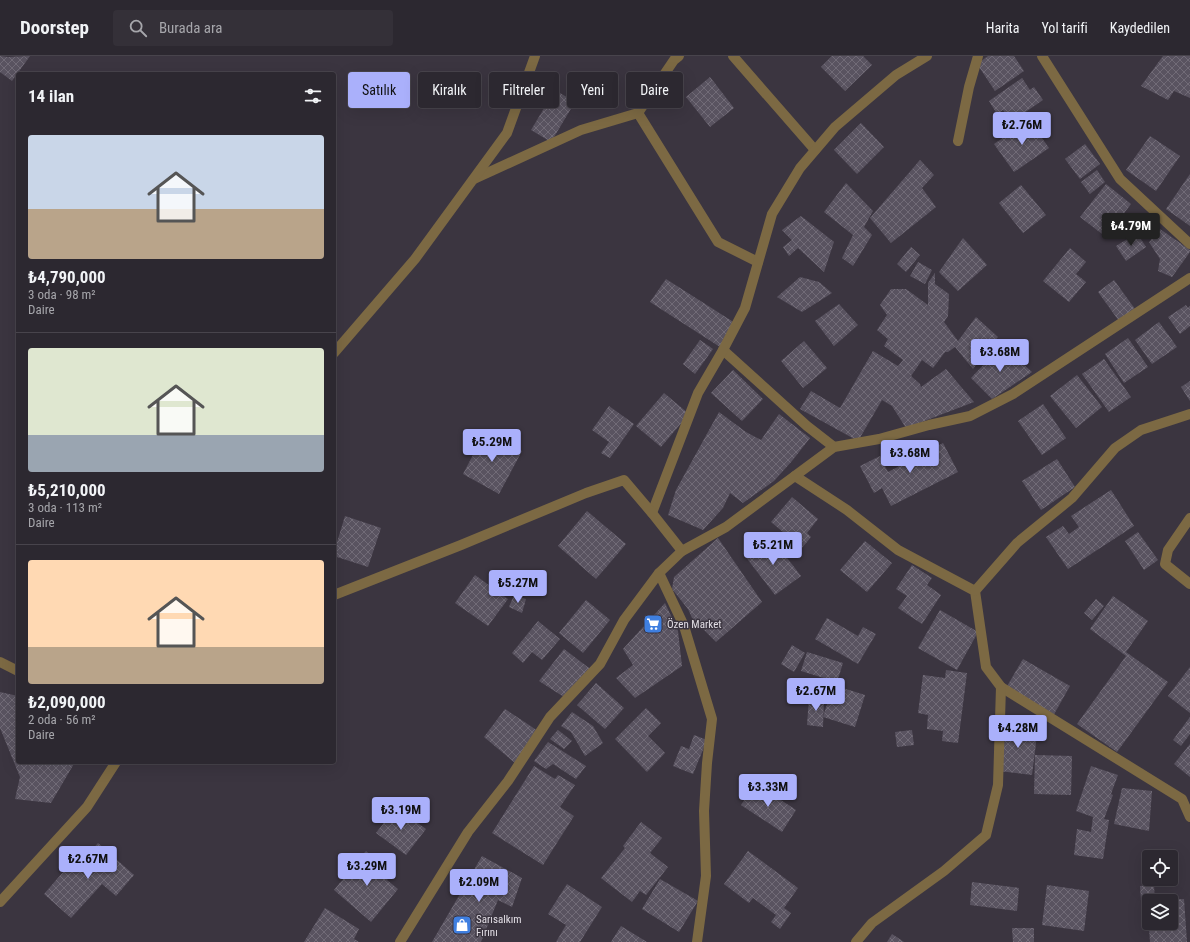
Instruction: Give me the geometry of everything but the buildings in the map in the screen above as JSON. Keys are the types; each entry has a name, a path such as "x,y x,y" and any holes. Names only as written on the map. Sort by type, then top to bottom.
{"street":[{"path":"336,351 415,260 507,133 535,56"},
{"path":"474,179 581,130 638,113 674,60 680,56"},
{"path":"733,56 815,150"},
{"path":"652,513 698,392 723,350 745,308 772,214 800,168 835,127 896,75 927,56"},
{"path":"958,141 969,87 978,56"},
{"path":"1042,56 1120,179 1190,244"},
{"path":"638,113 718,242 758,262"},
{"path":"400,942 468,832 508,781 550,717 600,664 624,620 659,573 682,552 726,527 834,447 879,439 929,425 970,416 1013,394 1190,278"},
{"path":"723,350 807,426 834,447"},
{"path":"1190,414 1141,430 1115,448 1072,498 1017,543 975,591 986,667 1001,688 1182,799 1190,818"},
{"path":"795,476 848,510 898,550 975,591"},
{"path":"336,594 461,545 586,493 624,480 682,552"},
{"path":"1190,518 1168,550 1165,564 1190,584"},
{"path":"659,573 684,626 712,719 704,811 706,876 697,942"},
{"path":"0,662 16,670"},
{"path":"856,942 872,922 944,871 986,835 998,785 1001,688"},
{"path":"0,902 87,807 115,764"}],"place":[{"name":"Özen Market","path":"653,624"},
{"name":"Sarısalkım Fırını","path":"462,925"}]}
